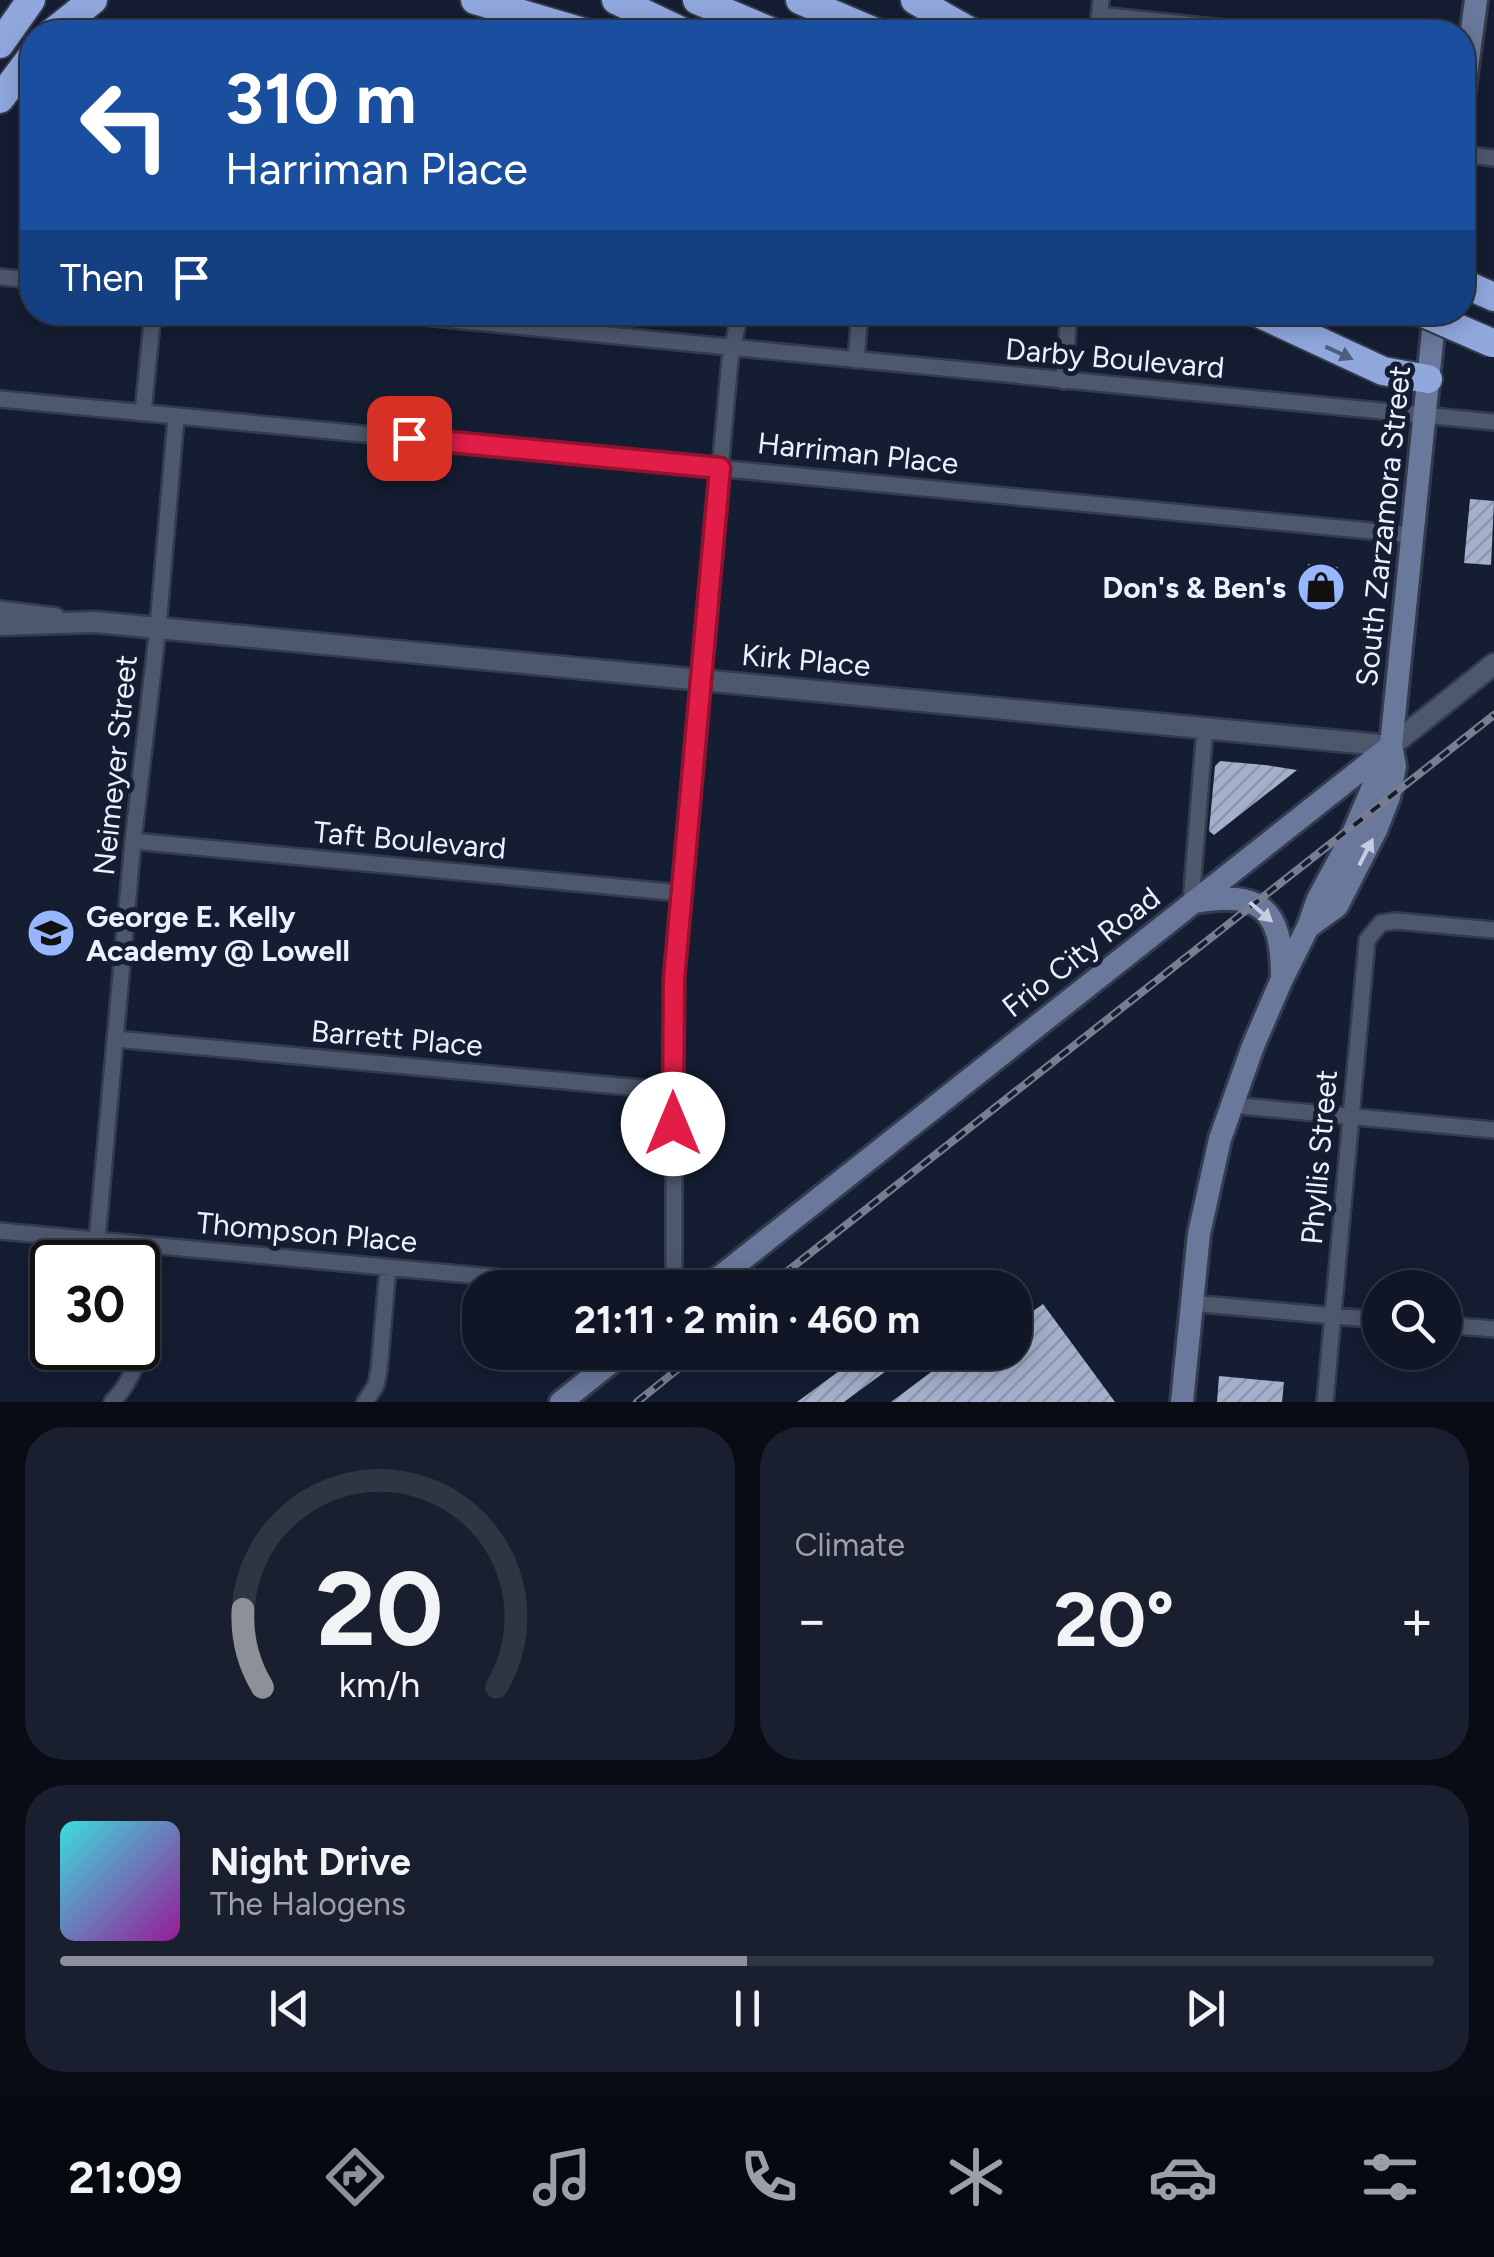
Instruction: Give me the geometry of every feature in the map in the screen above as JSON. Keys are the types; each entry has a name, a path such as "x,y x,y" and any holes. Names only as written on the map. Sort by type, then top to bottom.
{"highway":[{"path":"0,44 31,0"},
{"path":"69,20 93,0"},
{"path":"475,0 543,20"},
{"path":"616,0 658,20"},
{"path":"696,0 744,20"},
{"path":"800,0 847,20"},
{"path":"915,0 950,20"},
{"path":"0,98 20,72"},
{"path":"1283,325 1367,365 1428,379"},
{"path":"1451,325 1493,343"}],"main road":[{"name":"South Zarzamora Street","path":"1182,1402 1190,1303 1209,1184 1232,1105 1282,978 1391,746 1433,325"},
{"name":"Frio City Road","path":"729,1270 1391,746"},
{"path":"1191,903 1236,897 1255,903 1275,925 1282,942 1282,978"},
{"path":"561,1402 601,1370"}],"street":[{"path":"1100,7 1184,20"},
{"path":"143,414 151,325"},
{"name":"Darby Boulevard","path":"552,325 856,360 1494,422"},
{"path":"674,1270 674,979 720,468 738,325"},
{"path":"856,360 859,325"},
{"path":"1064,381 1068,325"},
{"name":"Harriman Place","path":"0,400 1412,535"},
{"name":"Neimeyer Street","path":"98,1240 176,416"},
{"name":"Kirk Place","path":"0,609 95,622 1391,746"},
{"name":"Kirk Place","path":"0,625 95,622"},
{"name":"Frio City Road","path":"1391,746 1494,664"},
{"path":"1191,903 1205,728"},
{"name":"Taft Boulevard","path":"133,841 682,893"},
{"name":"Phyllis Street","path":"1325,1402 1366,940 1380,923 1494,930"},
{"name":"Barrett Place","path":"116,1038 673,1091"},
{"path":"1232,1105 1494,1130"},
{"name":"Thompson Place","path":"0,1231 98,1240"},
{"name":"Thompson Place","path":"160,1246 462,1274"},
{"path":"365,1402 376,1385 379,1370 388,1267"},
{"path":"1190,1303 1362,1318"},
{"path":"1462,1327 1494,1330"},
{"path":"112,1402 135,1370"}],"building":[{"path":"1470,499 1494,501 1491,565 1464,563"},
{"name":"Don's & Ben's","path":"1308,564 1338,567 1334,609 1305,606"},
{"path":"1220,761 1297,770 1214,835 1209,831 1215,766"},
{"path":"1043,1304 1115,1402 891,1402 934,1370 1032,1370 1032,1312"},
{"path":"841,1370 888,1370 844,1402 797,1402"},
{"path":"1219,1376 1284,1382 1282,1402 1217,1402"}],"railway":[{"path":"789,1270 1494,715"},
{"path":"637,1402 677,1370"}],"place":[{"name":"Don's & Ben's","path":"1321,587"},
{"name":"George E. Kelly Academy @ Lowell","path":"51,933"}],"route":[{"path":"409,438 720,468 674,979 673,1124"}]}
